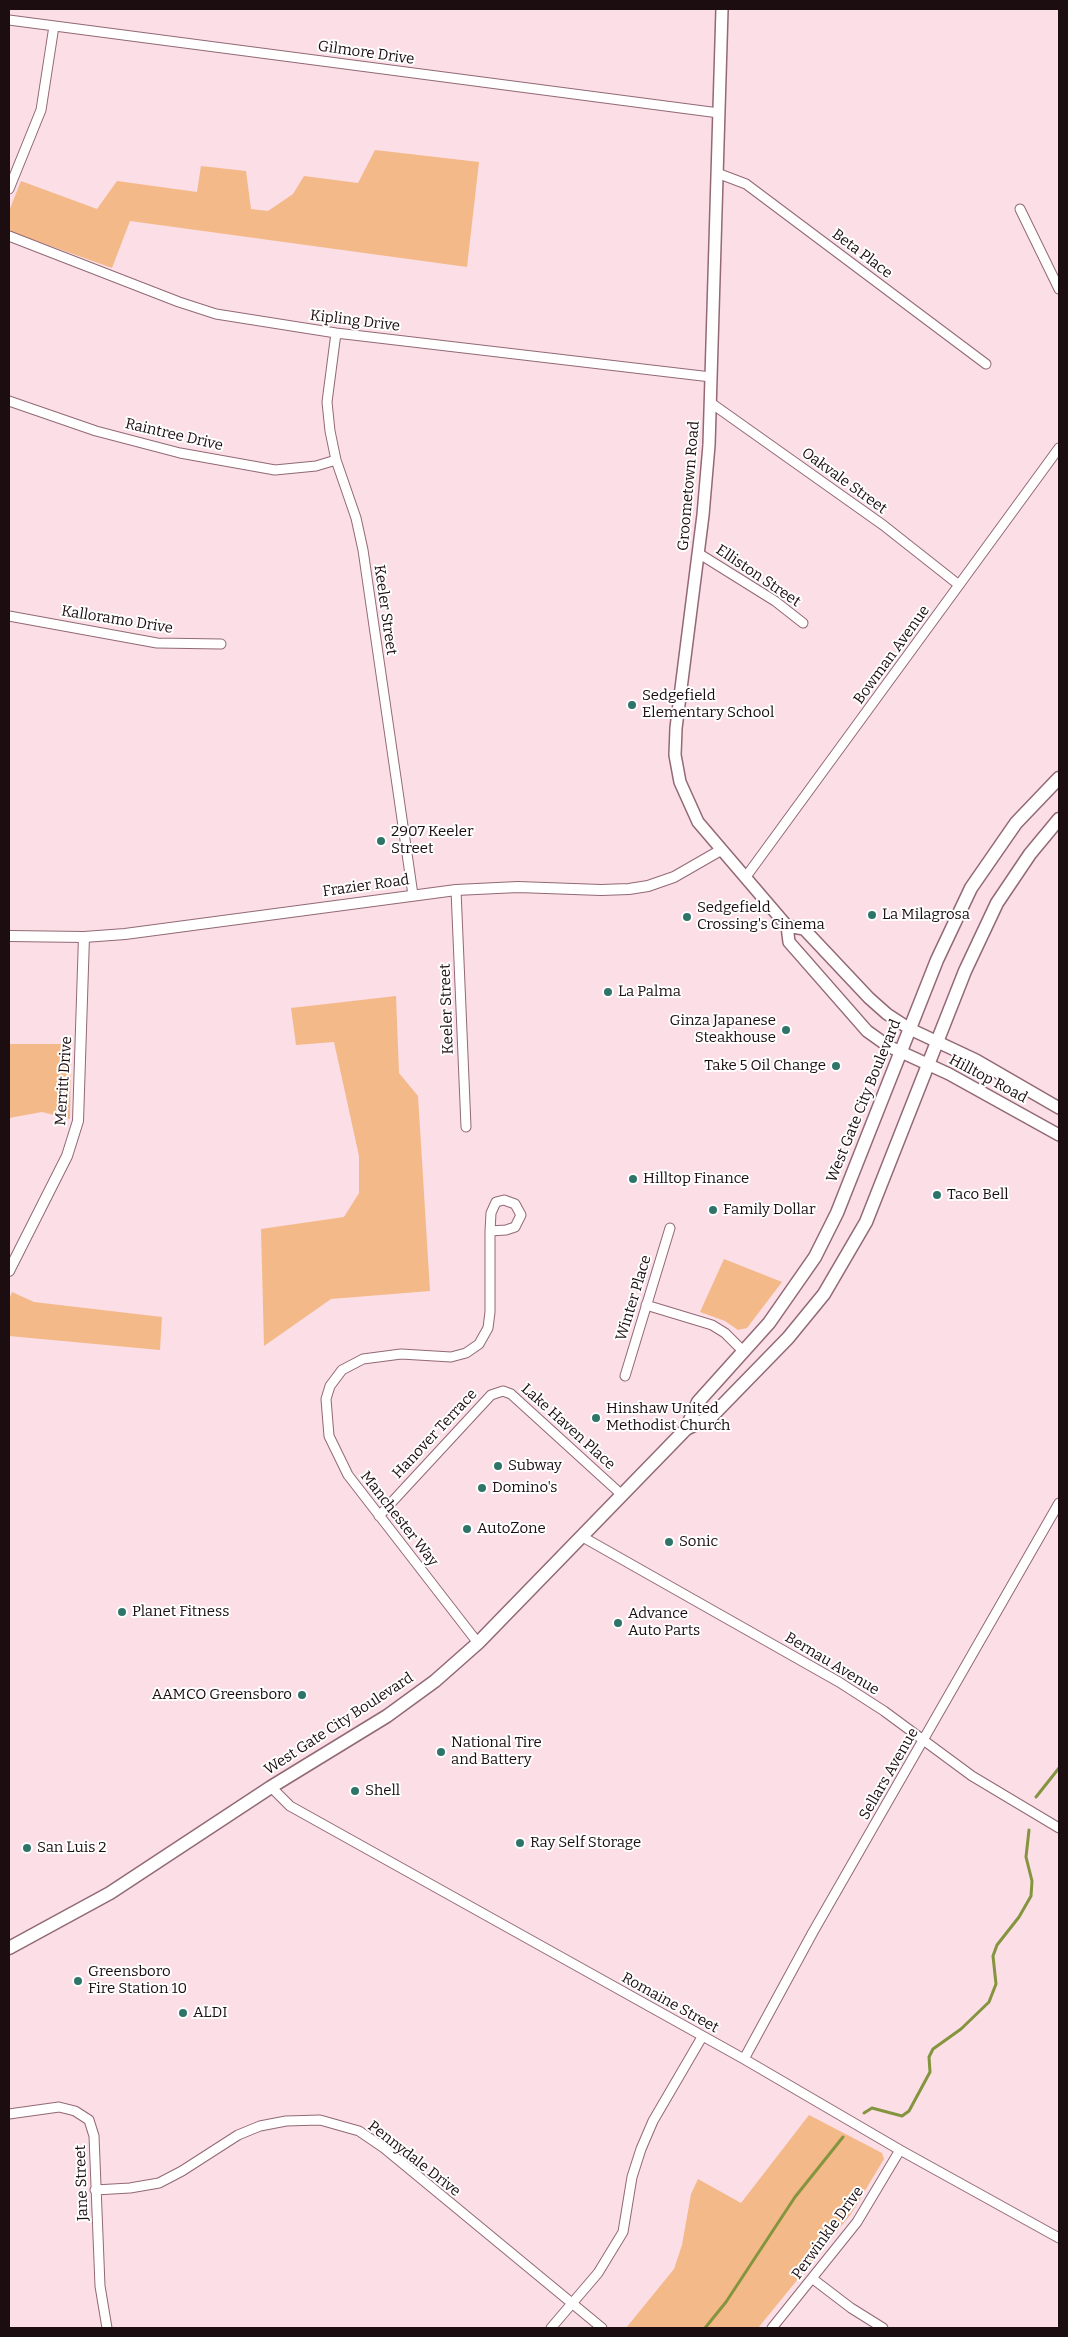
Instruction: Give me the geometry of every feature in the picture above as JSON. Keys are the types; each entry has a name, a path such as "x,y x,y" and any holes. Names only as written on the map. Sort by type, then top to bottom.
{"main road":[{"name":"Groometown Road","path":"722,9 712,377 707,476 676,728 675,755 680,782 690,809 721,850 787,926 789,942 859,1024 878,1040 901,1052"},
{"name":"West Gate City Boulevard","path":"686,1429 698,1402 744,1352 786,1302 827,1234 941,952 971,888 1016,823 1059,778"},
{"name":"West Gate City Boulevard","path":"9,1948 110,1893 271,1787 387,1716 436,1681 478,1643 686,1429 712,1416 789,1337 824,1294 866,1222 965,972 997,903 1030,854 1059,819"},
{"name":"Groometown Road","path":"787,926 804,929 877,1006 910,1029 937,1042"},
{"name":"Hilltop Road","path":"937,1042 976,1060 1059,1108"},
{"name":"Hilltop Road","path":"901,1052 956,1078 1059,1135"}],"street":[{"name":"Gilmore Drive","path":"9,20 719,113"},
{"path":"9,189 41,110 54,26"},
{"name":"Beta Place","path":"717,173 746,184 986,364"},
{"path":"1020,209 1059,289"},
{"name":"Kipling Drive","path":"9,236 179,302 216,314 336,333 712,377"},
{"name":"Keeler Street","path":"336,333 327,402 336,460 356,518 363,550 413,895"},
{"name":"Raintree Drive","path":"9,402 96,431 180,453 275,470 316,466 336,460"},
{"name":"Oakvale Street","path":"711,403 883,525 959,585"},
{"name":"Bowman Avenue","path":"745,878 1059,448"},
{"name":"Elliston Street","path":"698,553 803,623"},
{"name":"Kalloramo Drive","path":"9,616 157,643 221,644"},
{"name":"Frazier Road","path":"9,936 84,937 164,929 456,890 518,887 601,890 631,889 674,877 721,850"},
{"name":"Keeler Street","path":"456,890 466,1127"},
{"name":"Merritt Drive","path":"9,1271 67,1156 76,1134 80,1110 84,937"},
{"name":"Winter Place","path":"625,1376 670,1228"},
{"name":"Manchester Way","path":"478,1643 348,1475 329,1436 326,1399 330,1386 342,1370 364,1359 401,1354 451,1357 466,1353 479,1344 488,1328 490,1312 490,1231"},
{"path":"646,1305 712,1325 725,1333 744,1352"},
{"name":"Lake Haven Place","path":"491,1395 503,1391 512,1394 622,1495"},
{"name":"Hanover Terrace","path":"379,1516 491,1395"},
{"name":"Sellars Avenue","path":"744,2059 813,1932 1059,1503"},
{"name":"Bernau Avenue","path":"581,1536 839,1682 884,1711 972,1776 1059,1828"},
{"name":"Romaine Street","path":"271,1787 290,1806 744,2059 900,2150 1059,2238"},
{"path":"551,2328 598,2273 623,2232 632,2177 641,2149 653,2121 702,2037"},
{"name":"Jane Street","path":"9,2114 59,2107 76,2111 89,2120 94,2136 100,2286 108,2328"},
{"name":"Pennydale Drive","path":"95,2190 130,2188 159,2183 238,2136 260,2126 286,2121 320,2120 359,2131 384,2148 602,2328"},
{"name":"Perwinkle Drive","path":"772,2328 857,2222 900,2150"},
{"path":"813,2279 852,2308 884,2328"}],"shaded area":[{"path":"375,150 479,162 467,267 130,221 112,268 9,231 9,211 21,181 97,209 117,181 197,192 201,166 246,171 251,209 268,211 293,194 304,176 358,183"},
{"path":"396,996 399,1073 418,1096 430,1291 331,1299 264,1346 261,1229 344,1217 359,1193 359,1156 334,1042 296,1045 291,1008"},
{"path":"9,1044 71,1044 70,1119 42,1112 9,1118"},
{"path":"724,1259 782,1282 747,1328 738,1330 725,1321 700,1312"},
{"path":"12,1292 34,1302 162,1317 160,1350 9,1336 9,1300"},
{"path":"809,2115 882,2153 884,2159 851,2214 758,2328 626,2328 674,2269 682,2245 691,2194 698,2179 741,2203"}],"waterway":[{"path":"1036,1797 1059,1768"},
{"path":"864,2113 872,2108 902,2116 909,2111 930,2072 929,2057 933,2049 961,2029 989,2002 996,1984 993,1956 997,1945 1019,1917 1031,1896 1032,1881 1026,1857 1029,1830"},
{"path":"705,2328 726,2302 795,2197 843,2137"}],"place":[{"name":"Sedgefield Elementary School","path":"632,705"},
{"name":"2907 Keeler Street","path":"381,841"},
{"name":"La Milagrosa","path":"872,915"},
{"name":"Sedgefield Crossing's Cinema","path":"687,917"},
{"name":"La Palma","path":"608,992"},
{"name":"Ginza Japanese Steakhouse","path":"786,1030"},
{"name":"Take 5 Oil Change","path":"836,1066"},
{"name":"Hilltop Finance","path":"633,1179"},
{"name":"Taco Bell","path":"937,1195"},
{"name":"Family Dollar","path":"713,1210"},
{"name":"Hinshaw United Methodist Church","path":"596,1418"},
{"name":"Subway","path":"498,1466"},
{"name":"Domino's","path":"482,1488"},
{"name":"AutoZone","path":"467,1529"},
{"name":"Sonic","path":"669,1542"},
{"name":"Planet Fitness","path":"122,1612"},
{"name":"Advance Auto Parts","path":"618,1623"},
{"name":"AAMCO Greensboro","path":"302,1695"},
{"name":"National Tire and Battery","path":"441,1752"},
{"name":"Shell","path":"355,1791"},
{"name":"Ray Self Storage","path":"520,1843"},
{"name":"San Luis 2","path":"27,1848"},
{"name":"Greensboro Fire Station 10","path":"78,1981"},
{"name":"ALDI","path":"183,2013"}]}
